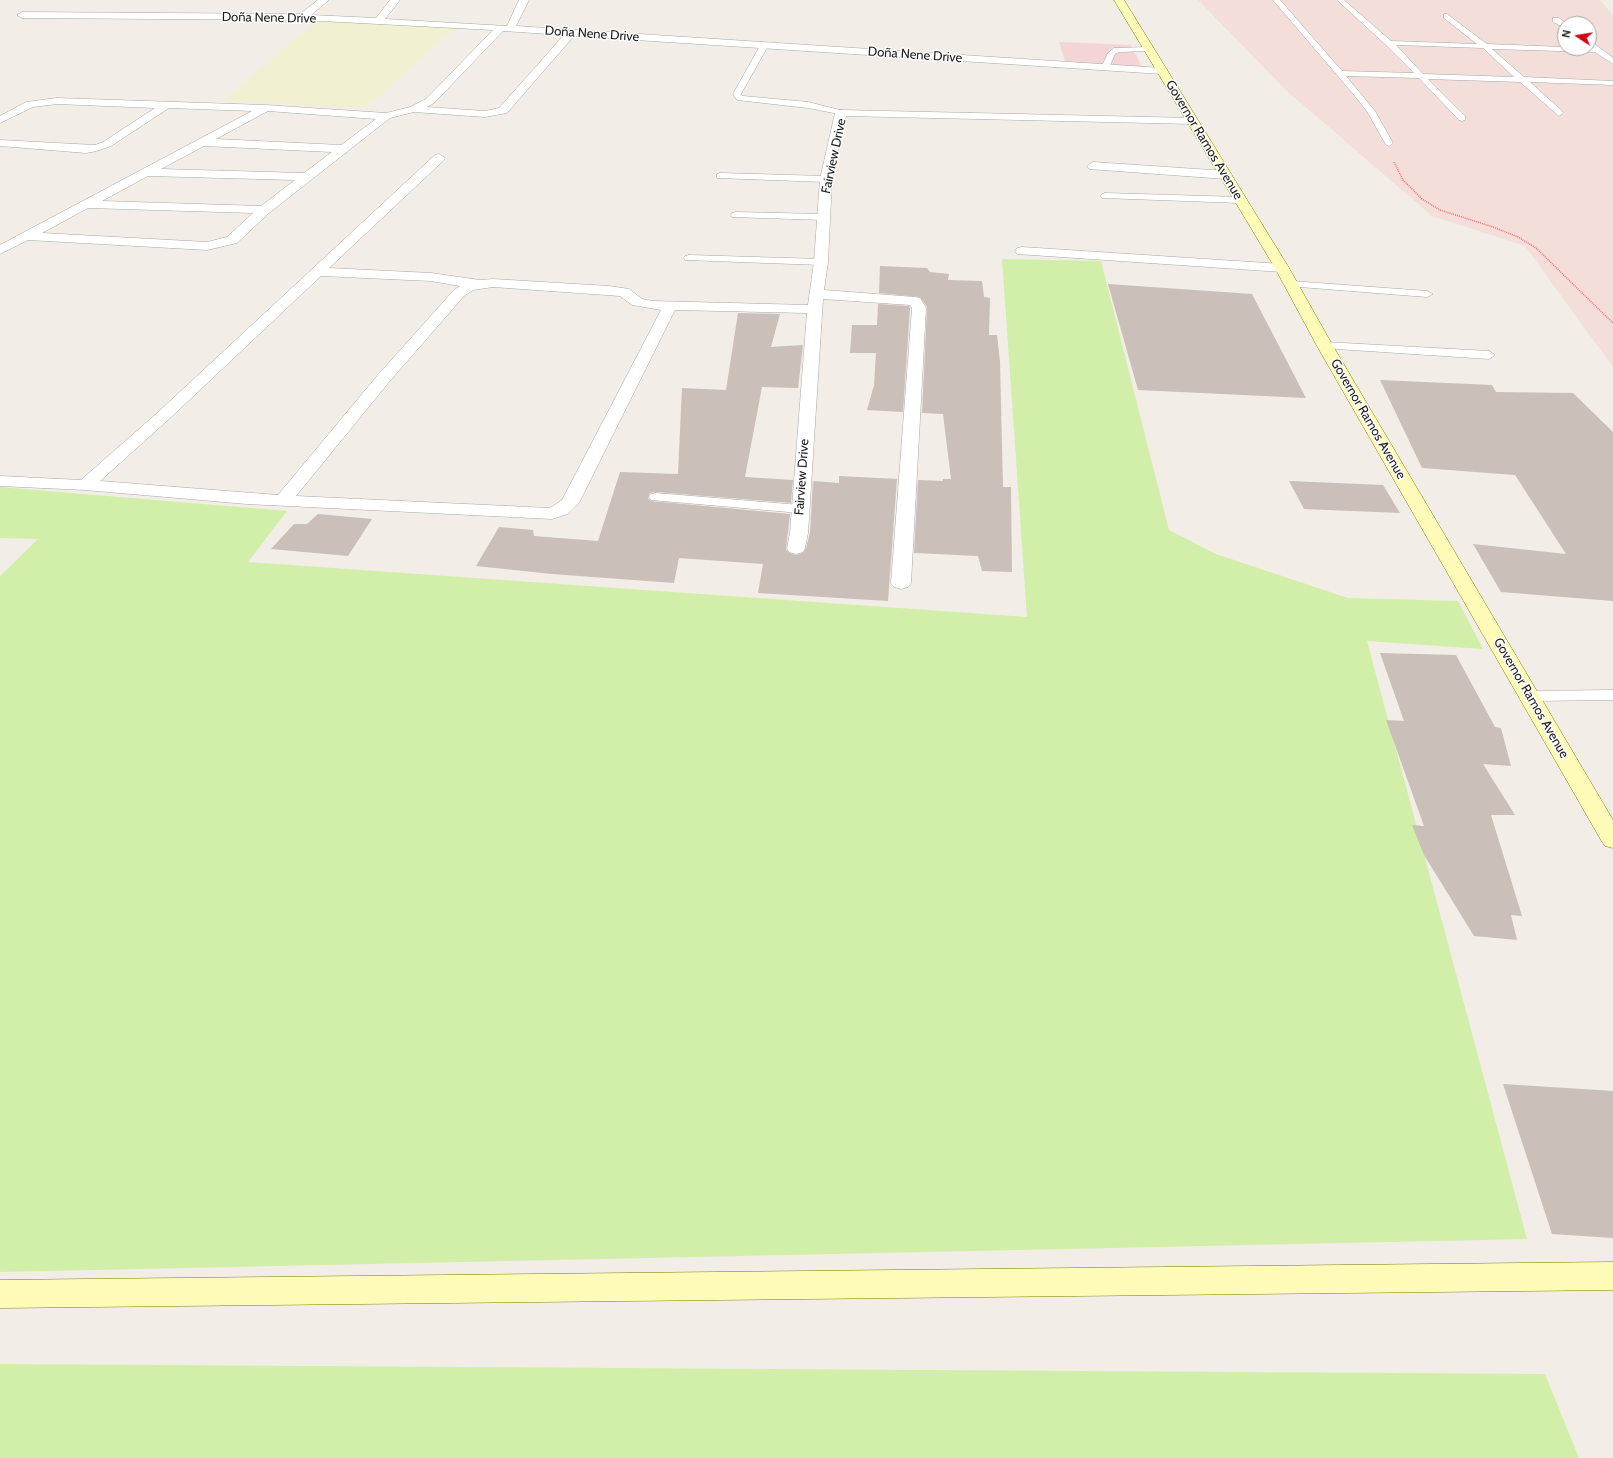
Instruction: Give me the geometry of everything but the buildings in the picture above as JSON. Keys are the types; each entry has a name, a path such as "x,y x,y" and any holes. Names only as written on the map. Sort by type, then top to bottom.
{"main road":[{"name":"Governor Ramos Avenue","path":"1119,0 1282,268 1325,346 1613,840"},
{"path":"0,1294 1613,1276"}],"street":[{"path":"302,17 324,0"},
{"path":"379,21 396,0"},
{"path":"0,120 30,104 44,101 265,108 386,116 414,109 430,101 505,29 524,0"},
{"name":"Doña Nene Drive","path":"22,15 302,17 1162,71"},
{"path":"414,109 485,114 503,111 571,33"},
{"path":"0,143 86,149 97,148 107,144 166,105"},
{"path":"0,250 265,108"},
{"name":"Fairview Drive","path":"796,548 799,533 816,302 821,262 826,179 841,113 1193,121"},
{"path":"26,236 207,246 232,240 264,210 386,116"},
{"path":"201,142 343,149"},
{"path":"85,485 162,417 439,158"},
{"path":"1092,166 1226,175"},
{"path":"146,172 306,177"},
{"path":"85,204 264,210"},
{"path":"1022,251 1282,268"},
{"path":"318,272 431,277 478,284"},
{"path":"283,500 383,379 460,293 469,286 493,283 624,292 638,302 670,306 910,300 915,301 919,308 901,583"},
{"path":"0,481 85,485 283,500 552,514 562,510 570,503 670,306"}],"lane":[{"path":"1276,0 1372,113 1389,143"},
{"path":"1340,0 1389,43 1418,75 1462,118"},
{"path":"1446,16 1486,47 1559,113"},
{"path":"1389,43 1598,50 1613,62"},
{"path":"764,46 737,94 740,98 808,105 841,113"},
{"path":"1105,68 1112,53 1117,50 1148,49"},
{"path":"1338,73 1613,83"},
{"path":"720,176 826,179"},
{"path":"1105,196 1240,200"},
{"path":"736,215 823,217"},
{"path":"689,258 821,262"},
{"path":"1291,284 1428,294"},
{"path":"1325,346 1489,355"},
{"path":"656,497 800,509"},
{"path":"1530,696 1613,695"}],"path":[{"path":"1389,143 1395,164 1403,180 1422,199 1440,210 1493,227 1518,237 1536,248 1613,323"}],"shaded area":[{"path":"1198,0 1600,0 1613,15 1613,367 1525,246 1432,216 1287,91"},
{"path":"1059,42 1131,45 1142,67 1065,61"}],"green space":[{"path":"317,20 455,28 365,108 223,101"},
{"path":"1002,259 1101,261 1169,530 1216,554 1348,598 1458,601 1483,649 1367,641 1527,1239 0,1272 0,576 38,539 0,538 0,487 287,511 248,562 1027,617"},
{"path":"0,1364 1545,1374 1579,1458 0,1458"}]}
